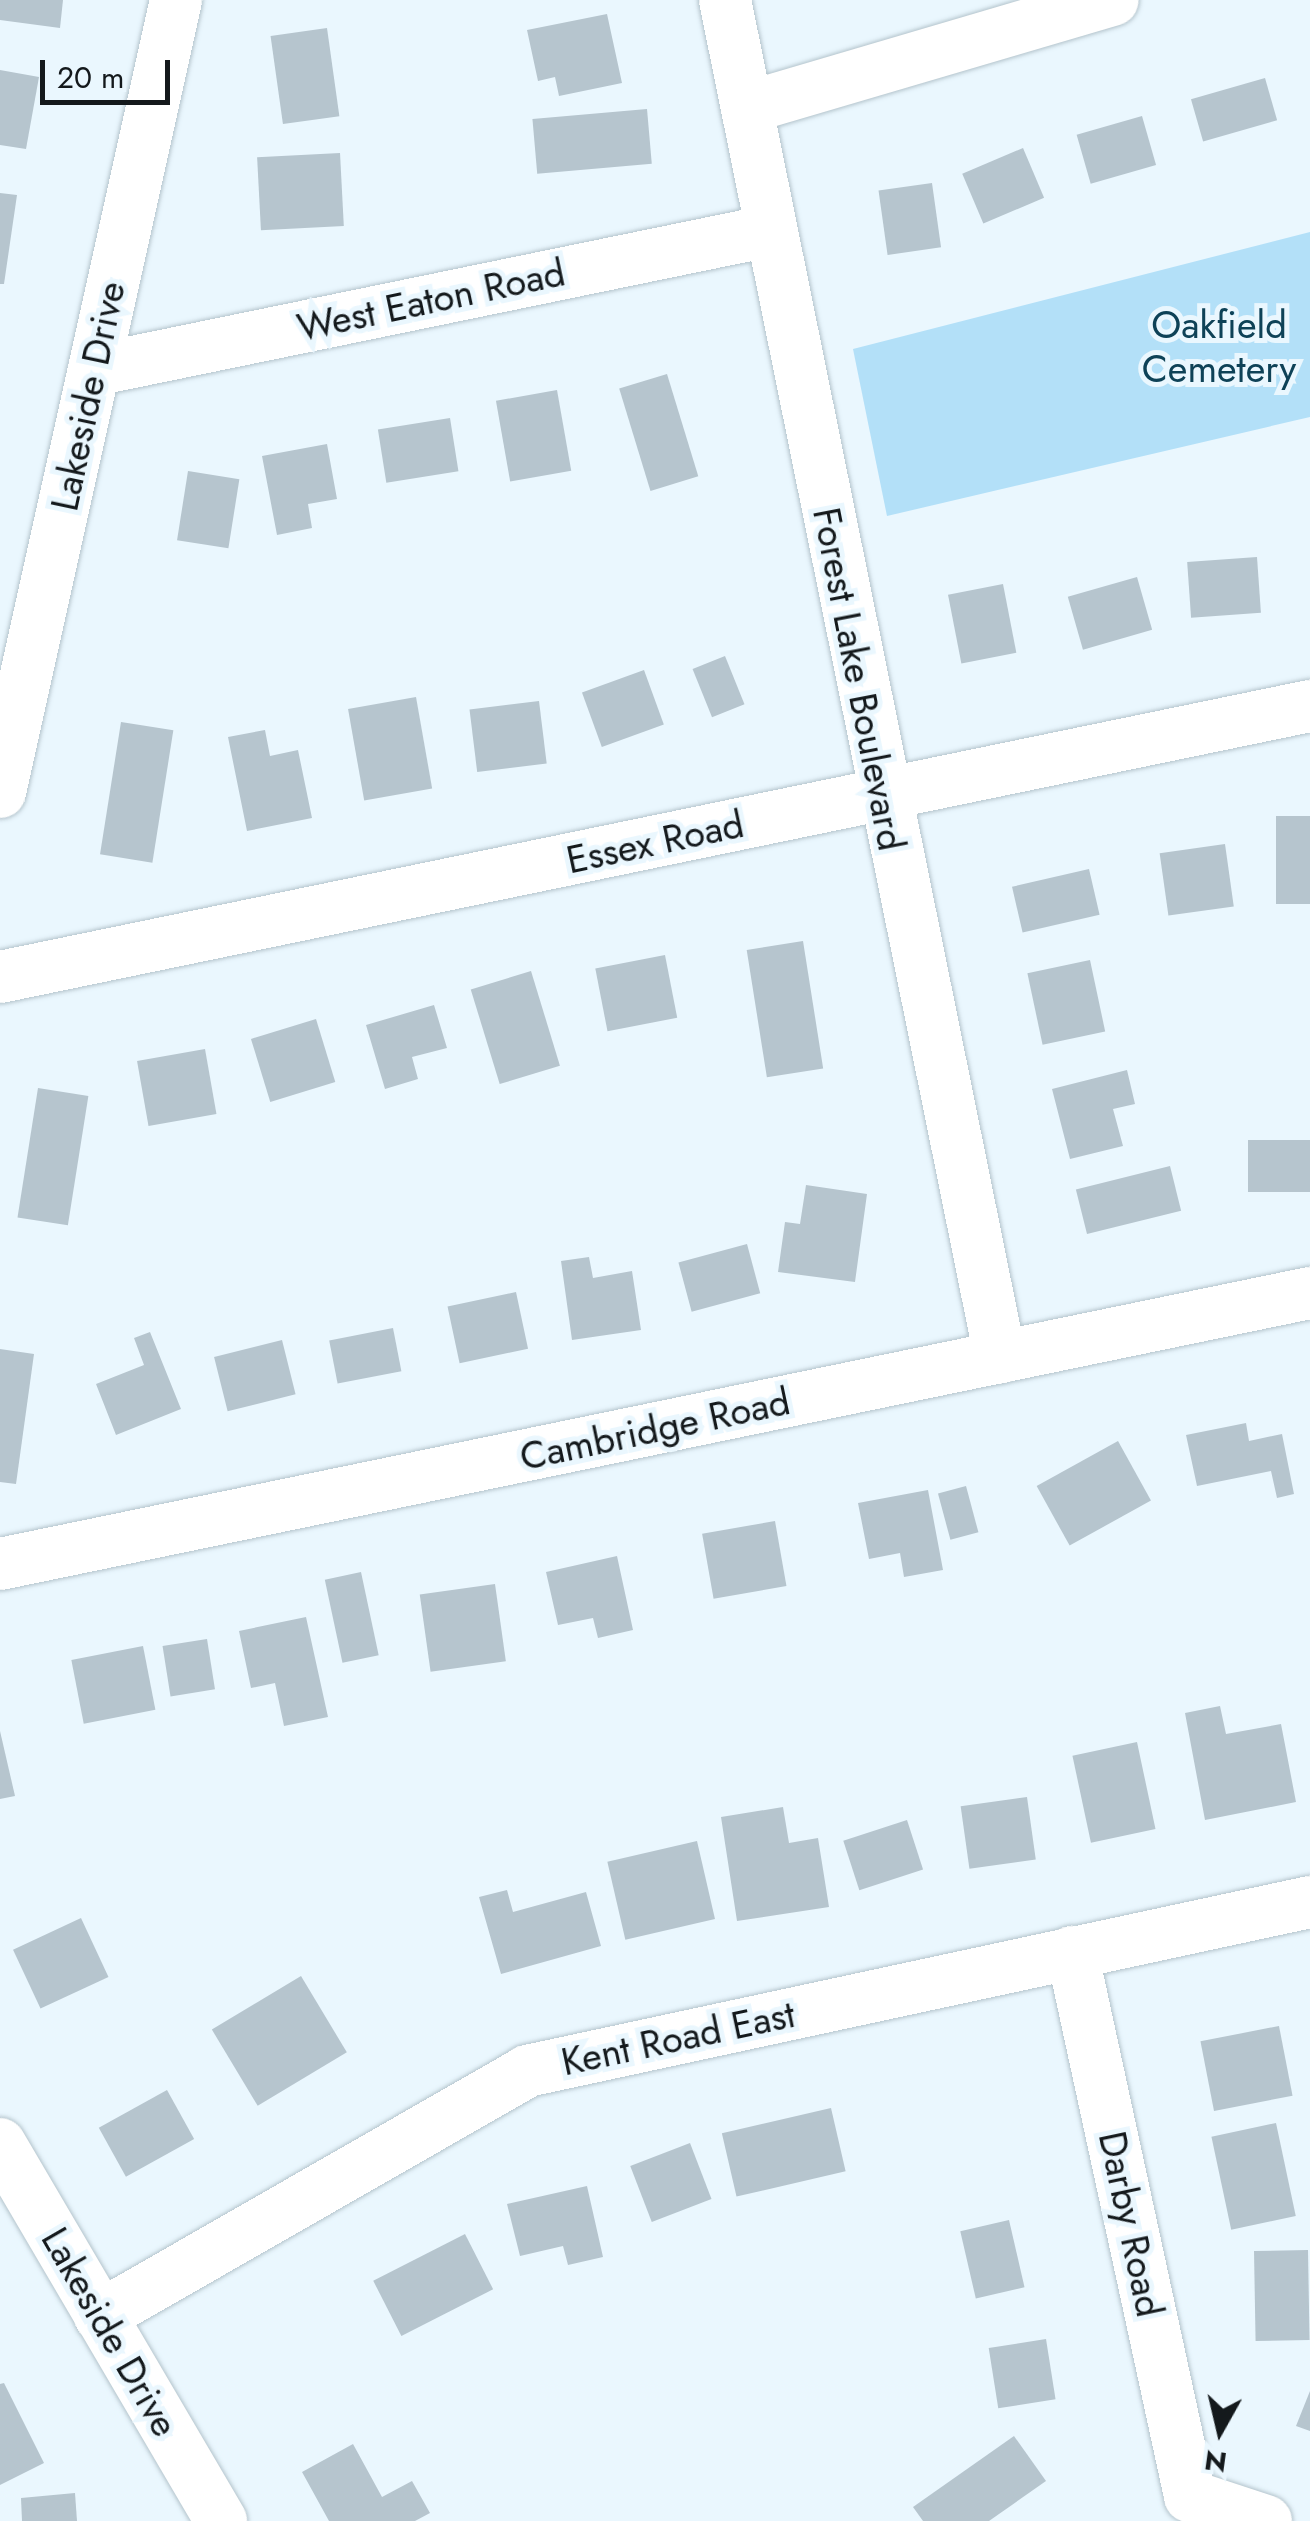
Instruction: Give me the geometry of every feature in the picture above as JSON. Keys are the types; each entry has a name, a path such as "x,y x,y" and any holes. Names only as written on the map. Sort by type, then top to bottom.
{"street":[{"name":"Lakeside Drive","path":"0,792 176,0"},
{"name":"Forest Lake Boulevard","path":"726,0 749,107 768,231 1000,1357"},
{"path":"749,107 1113,0"},
{"name":"West Eaton Road","path":"94,370 768,231"},
{"name":"Essex Road","path":"0,977 1310,706"},
{"name":"Cambridge Road","path":"0,1564 1310,1293"},
{"name":"Kent Road East","path":"100,2316 527,2071 1310,1902"},
{"name":"Darby Road","path":"1072,1952 1176,2508"},
{"name":"Lakeside Drive","path":"0,2144 220,2521"},
{"path":"1176,2508 1266,2521"}],"green space":[{"name":"Oakfield Cemetery","path":"1310,232 1310,417 887,516 853,349"}],"building":[{"path":"0,0 63,0 60,28 0,20"},
{"path":"607,14 622,83 559,96 555,77 538,81 527,30"},
{"path":"327,28 339,116 283,124 271,36"},
{"path":"0,70 39,77 26,149 0,145"},
{"path":"1265,78 1277,120 1203,142 1191,99"},
{"path":"647,109 652,164 537,174 532,119"},
{"path":"1142,116 1156,165 1091,184 1077,135"},
{"path":"1023,148 1044,198 983,223 962,174"},
{"path":"340,153 344,226 261,230 257,157"},
{"path":"932,183 941,247 888,255 879,191"},
{"path":"0,193 17,195 4,284 0,284"},
{"path":"667,374 698,476 650,491 619,389"},
{"path":"557,390 571,471 510,482 496,401"},
{"path":"450,418 458,471 386,483 378,429"},
{"path":"327,444 337,499 308,504 312,528 277,535 262,456"},
{"path":"188,471 239,479 228,548 177,540"},
{"path":"1257,557 1261,613 1191,618 1187,562"},
{"path":"1137,577 1152,630 1083,650 1068,597"},
{"path":"1003,584 1016,653 961,663 948,595"},
{"path":"725,656 744,704 712,717 693,669"},
{"path":"644,670 664,725 602,747 582,693"},
{"path":"416,697 432,789 364,801 348,709"},
{"path":"539,701 547,764 477,772 470,710"},
{"path":"121,722 173,730 152,863 100,854"},
{"path":"265,730 270,756 298,750 312,818 247,831 228,737"},
{"path":"1276,816 1310,816 1310,904 1276,904"},
{"path":"1225,844 1234,906 1168,916 1160,853"},
{"path":"1089,869 1100,915 1023,933 1012,887"},
{"path":"803,941 823,1068 767,1077 747,950"},
{"path":"665,955 677,1018 608,1031 595,969"},
{"path":"1090,960 1105,1031 1043,1045 1027,973"},
{"path":"531,971 560,1066 500,1084 471,989"},
{"path":"434,1005 447,1048 412,1057 418,1079 385,1089 366,1025"},
{"path":"316,1019 335,1082 270,1102 251,1039"},
{"path":"205,1049 216,1114 149,1126 137,1061"},
{"path":"1127,1070 1135,1104 1113,1109 1123,1146 1070,1159 1052,1089"},
{"path":"38,1088 88,1096 68,1225 18,1217"},
{"path":"1248,1140 1310,1140 1310,1192 1248,1192"},
{"path":"1170,1166 1181,1211 1087,1234 1076,1189"},
{"path":"806,1185 867,1194 855,1282 778,1272 785,1222 800,1224"},
{"path":"747,1244 760,1293 692,1312 678,1262"},
{"path":"589,1257 593,1278 632,1271 641,1330 572,1340 561,1261"},
{"path":"516,1292 528,1349 460,1363 448,1307"},
{"path":"393,1328 401,1371 338,1384 329,1340"},
{"path":"150,1332 181,1409 116,1435 96,1384 144,1365 134,1338"},
{"path":"282,1340 296,1394 228,1411 214,1357"},
{"path":"0,1349 34,1354 16,1484 0,1482"},
{"path":"1246,1423 1249,1441 1282,1434 1294,1494 1277,1498 1271,1471 1197,1486 1186,1435"},
{"path":"1118,1441 1151,1500 1070,1546 1037,1486"},
{"path":"966,1486 978,1532 950,1540 938,1494"},
{"path":"928,1490 943,1570 904,1577 900,1553 869,1559 858,1503"},
{"path":"775,1521 786,1586 714,1599 702,1534"},
{"path":"617,1556 633,1630 598,1638 593,1618 558,1625 546,1572"},
{"path":"361,1572 379,1655 342,1663 325,1580"},
{"path":"495,1584 506,1661 431,1672 420,1595"},
{"path":"306,1617 328,1717 284,1726 275,1683 251,1688 239,1631"},
{"path":"207,1639 215,1689 171,1696 163,1646"},
{"path":"143,1646 155,1710 84,1724 71,1660"},
{"path":"1220,1706 1226,1734 1281,1724 1296,1802 1205,1820 1185,1713"},
{"path":"0,1731 15,1796 0,1799"},
{"path":"1137,1742 1156,1829 1091,1843 1072,1756"},
{"path":"1027,1797 1036,1859 969,1869 961,1806"},
{"path":"783,1807 789,1843 818,1838 829,1907 737,1921 721,1817"},
{"path":"907,1820 923,1869 859,1890 843,1841"},
{"path":"697,1841 715,1919 625,1940 607,1862"},
{"path":"507,1890 513,1912 586,1892 601,1946 501,1974 479,1897"},
{"path":"81,1918 108,1977 40,2009 13,1950"},
{"path":"301,1976 347,2052 258,2106 212,2030"},
{"path":"1279,2026 1293,2096 1214,2111 1200,2041"},
{"path":"167,2090 194,2139 126,2177 99,2128"},
{"path":"831,2108 846,2171 736,2197 722,2133"},
{"path":"1276,2123 1296,2216 1231,2230 1211,2137"},
{"path":"690,2143 712,2199 652,2222 630,2166"},
{"path":"587,2186 603,2257 568,2265 563,2246 520,2256 507,2204"},
{"path":"1009,2220 1025,2287 976,2298 960,2231"},
{"path":"465,2234 493,2289 401,2336 373,2281"},
{"path":"1308,2250 1310,2340 1256,2341 1254,2251"},
{"path":"1046,2339 1056,2399 998,2408 989,2348"},
{"path":"4,2383 44,2463 0,2485 0,2384"},
{"path":"1310,2391 1310,2431 1296,2426"},
{"path":"1014,2436 1046,2481 989,2521 923,2521 913,2507"},
{"path":"353,2444 382,2497 412,2481 430,2513 415,2521 329,2521 302,2472"},
{"path":"75,2493 77,2521 22,2521 21,2498"}]}
